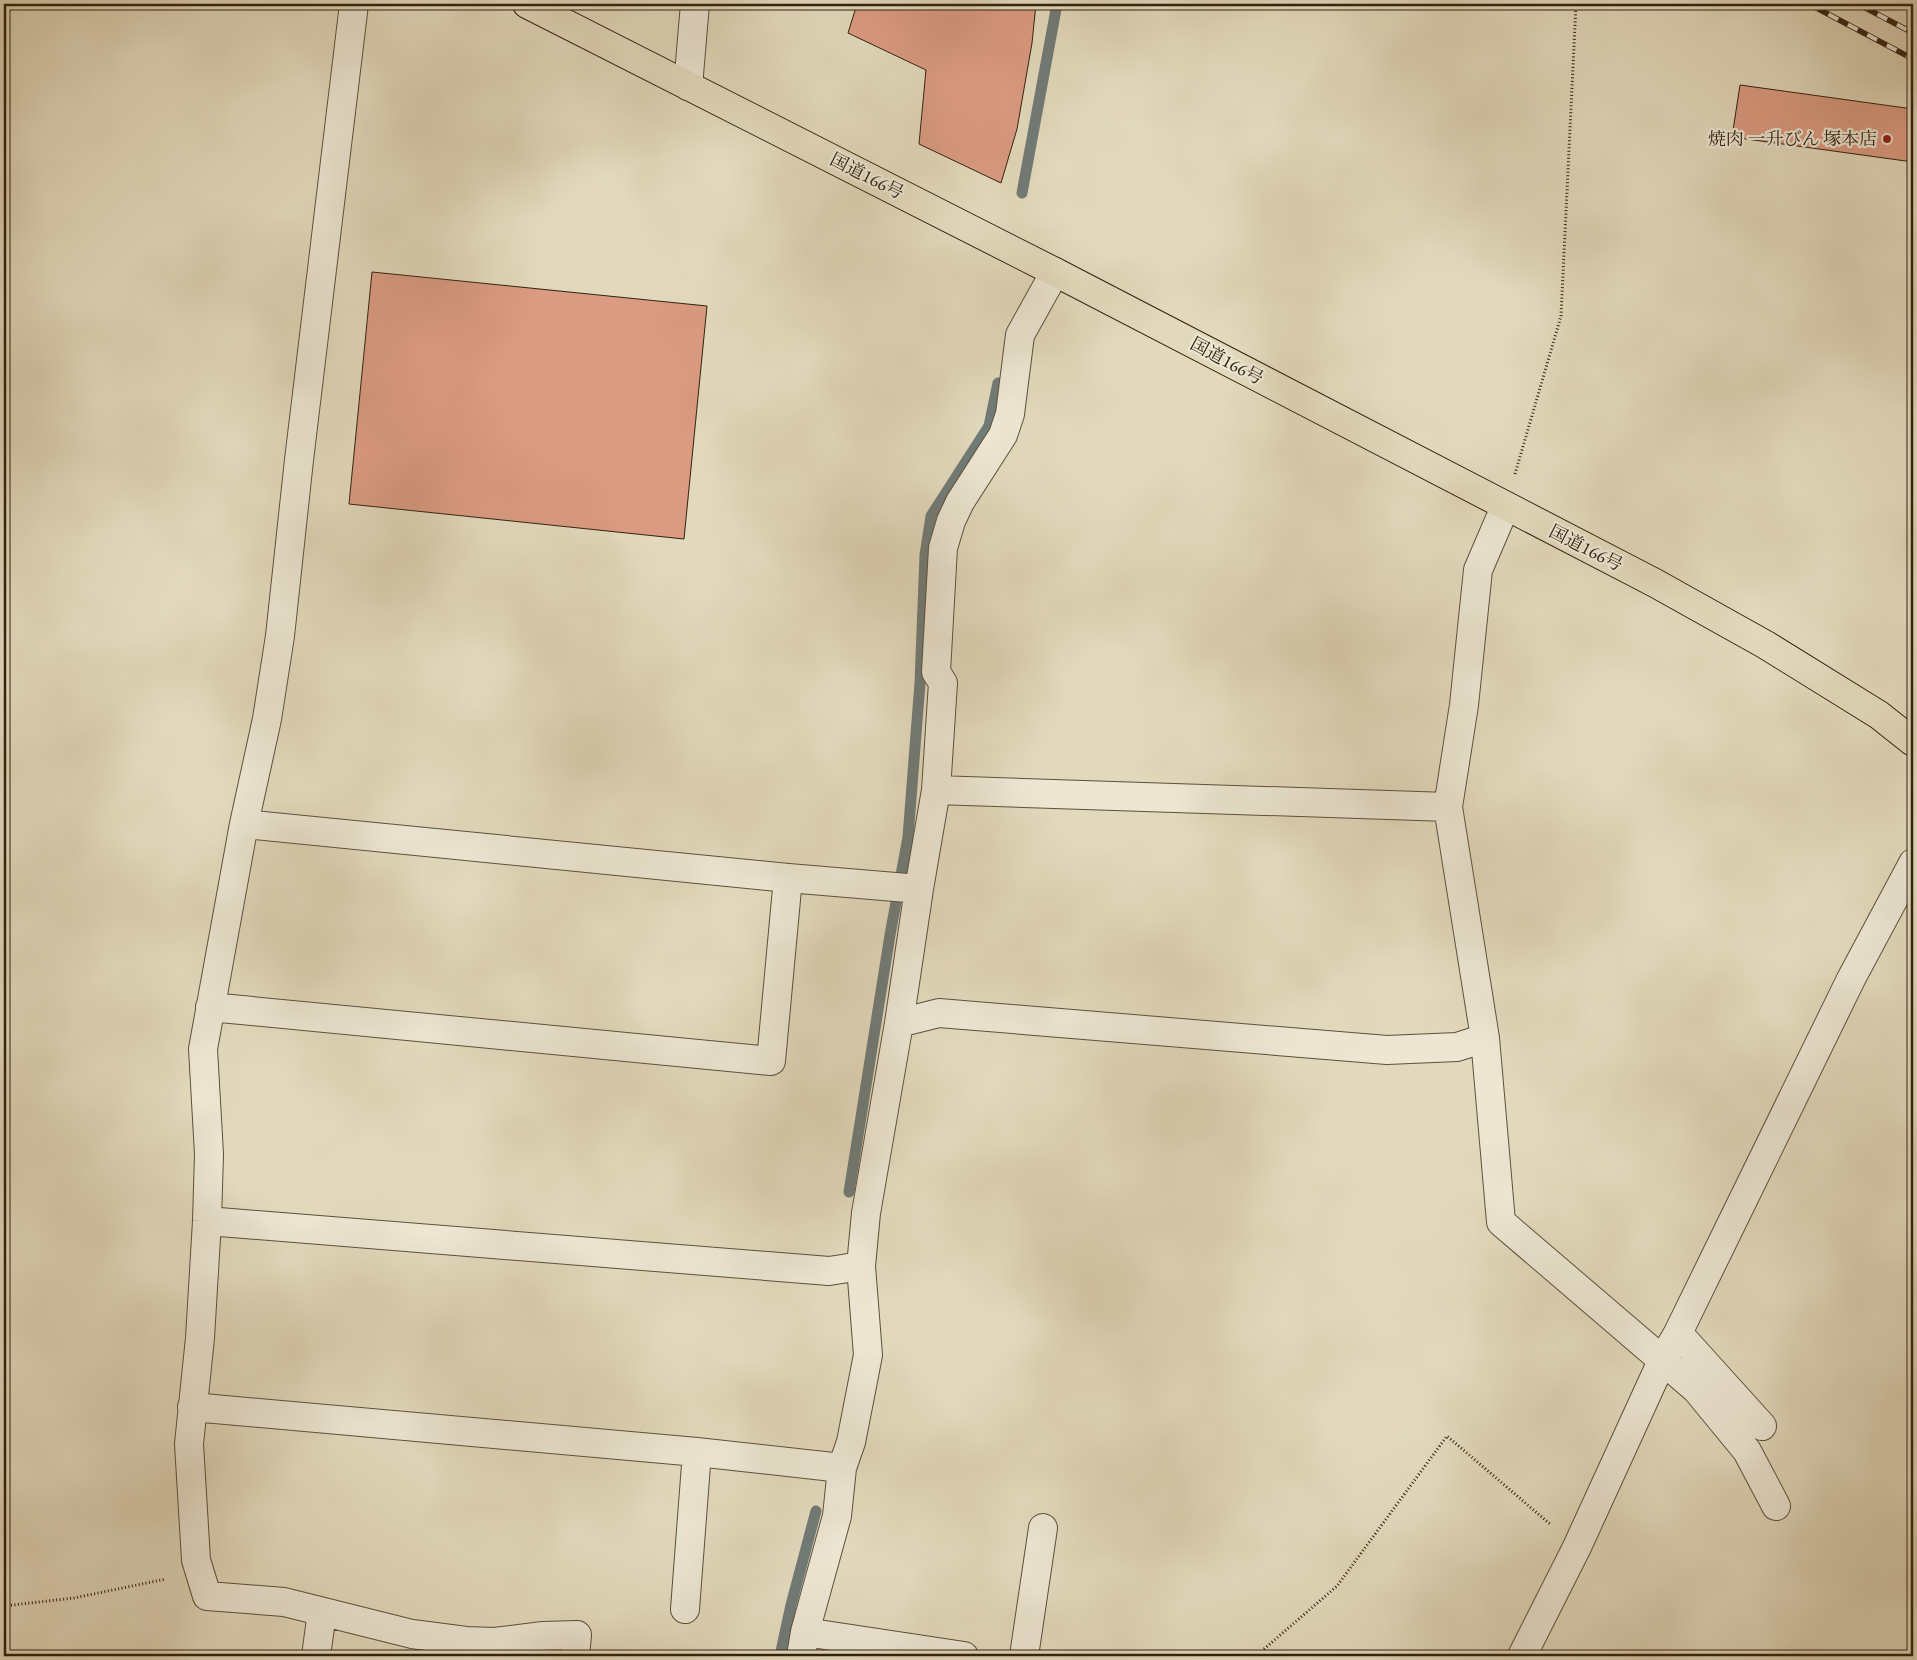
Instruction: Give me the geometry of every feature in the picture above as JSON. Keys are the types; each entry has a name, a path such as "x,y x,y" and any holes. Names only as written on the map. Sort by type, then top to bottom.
{"highway":[{"name":"国道166号","path":"527,4 1055,272 1655,583 1766,645 1879,715 1913,742"}],"street":[{"path":"354,4 299,460 280,636 267,719 244,824 203,1049 209,1154 207,1221 200,1338 189,1444 196,1560 207,1596 284,1602 412,1634 466,1641 494,1642 543,1636 577,1635 575,1656"},
{"path":"688,86 695,4"},
{"path":"964,1656 803,1644 837,1516 842,1468 851,1442 868,1355 861,1266 866,1213 899,1023 914,889 936,790 943,683 936,672 944,548 951,521 960,502 1003,435 1010,414 1020,335 1055,272"},
{"path":"1505,506 1478,570 1464,705 1448,807 1485,1038 1501,1222 1696,1389 1747,1451 1776,1506"},
{"path":"936,790 1448,807"},
{"path":"244,824 914,889"},
{"path":"1522,1656 1577,1547 1662,1361 1678,1333 1851,979 1913,863"},
{"path":"210,1007 771,1061 788,878"},
{"path":"899,1023 939,1013 1387,1050 1457,1047 1485,1038"},
{"path":"207,1221 829,1271 861,1266"},
{"path":"1678,1333 1762,1426"},
{"path":"192,1407 697,1452 842,1468"},
{"path":"685,1609 697,1452"},
{"path":"1024,1656 1042,1528"},
{"path":"316,1656 322,1612"}],"path":[{"path":"1505,506 1561,316 1576,4"},
{"path":"1256,1656 1337,1586 1447,1436 1577,1547"},
{"path":"4,1606 74,1598 166,1579 201,1574"}],"building":[{"path":"857,4 1036,4 1032,43 1017,129 1001,183 919,144 926,70 848,33"},
{"path":"1740,85 1913,109 1913,162 1732,137"},
{"path":"372,272 707,306 684,539 349,504"}],"waterway":[{"path":"1022,193 1057,4"},
{"path":"849,1192 890,935 908,837 920,683 925,555 931,516 989,426 998,383"},
{"path":"780,1656 791,1605 816,1511"}],"railway":[{"path":"1809,4 1913,59"},
{"path":"1858,4 1913,33"}],"place":[{"name":"焼肉 一升びん 塚本店","path":"1887,139"}]}
